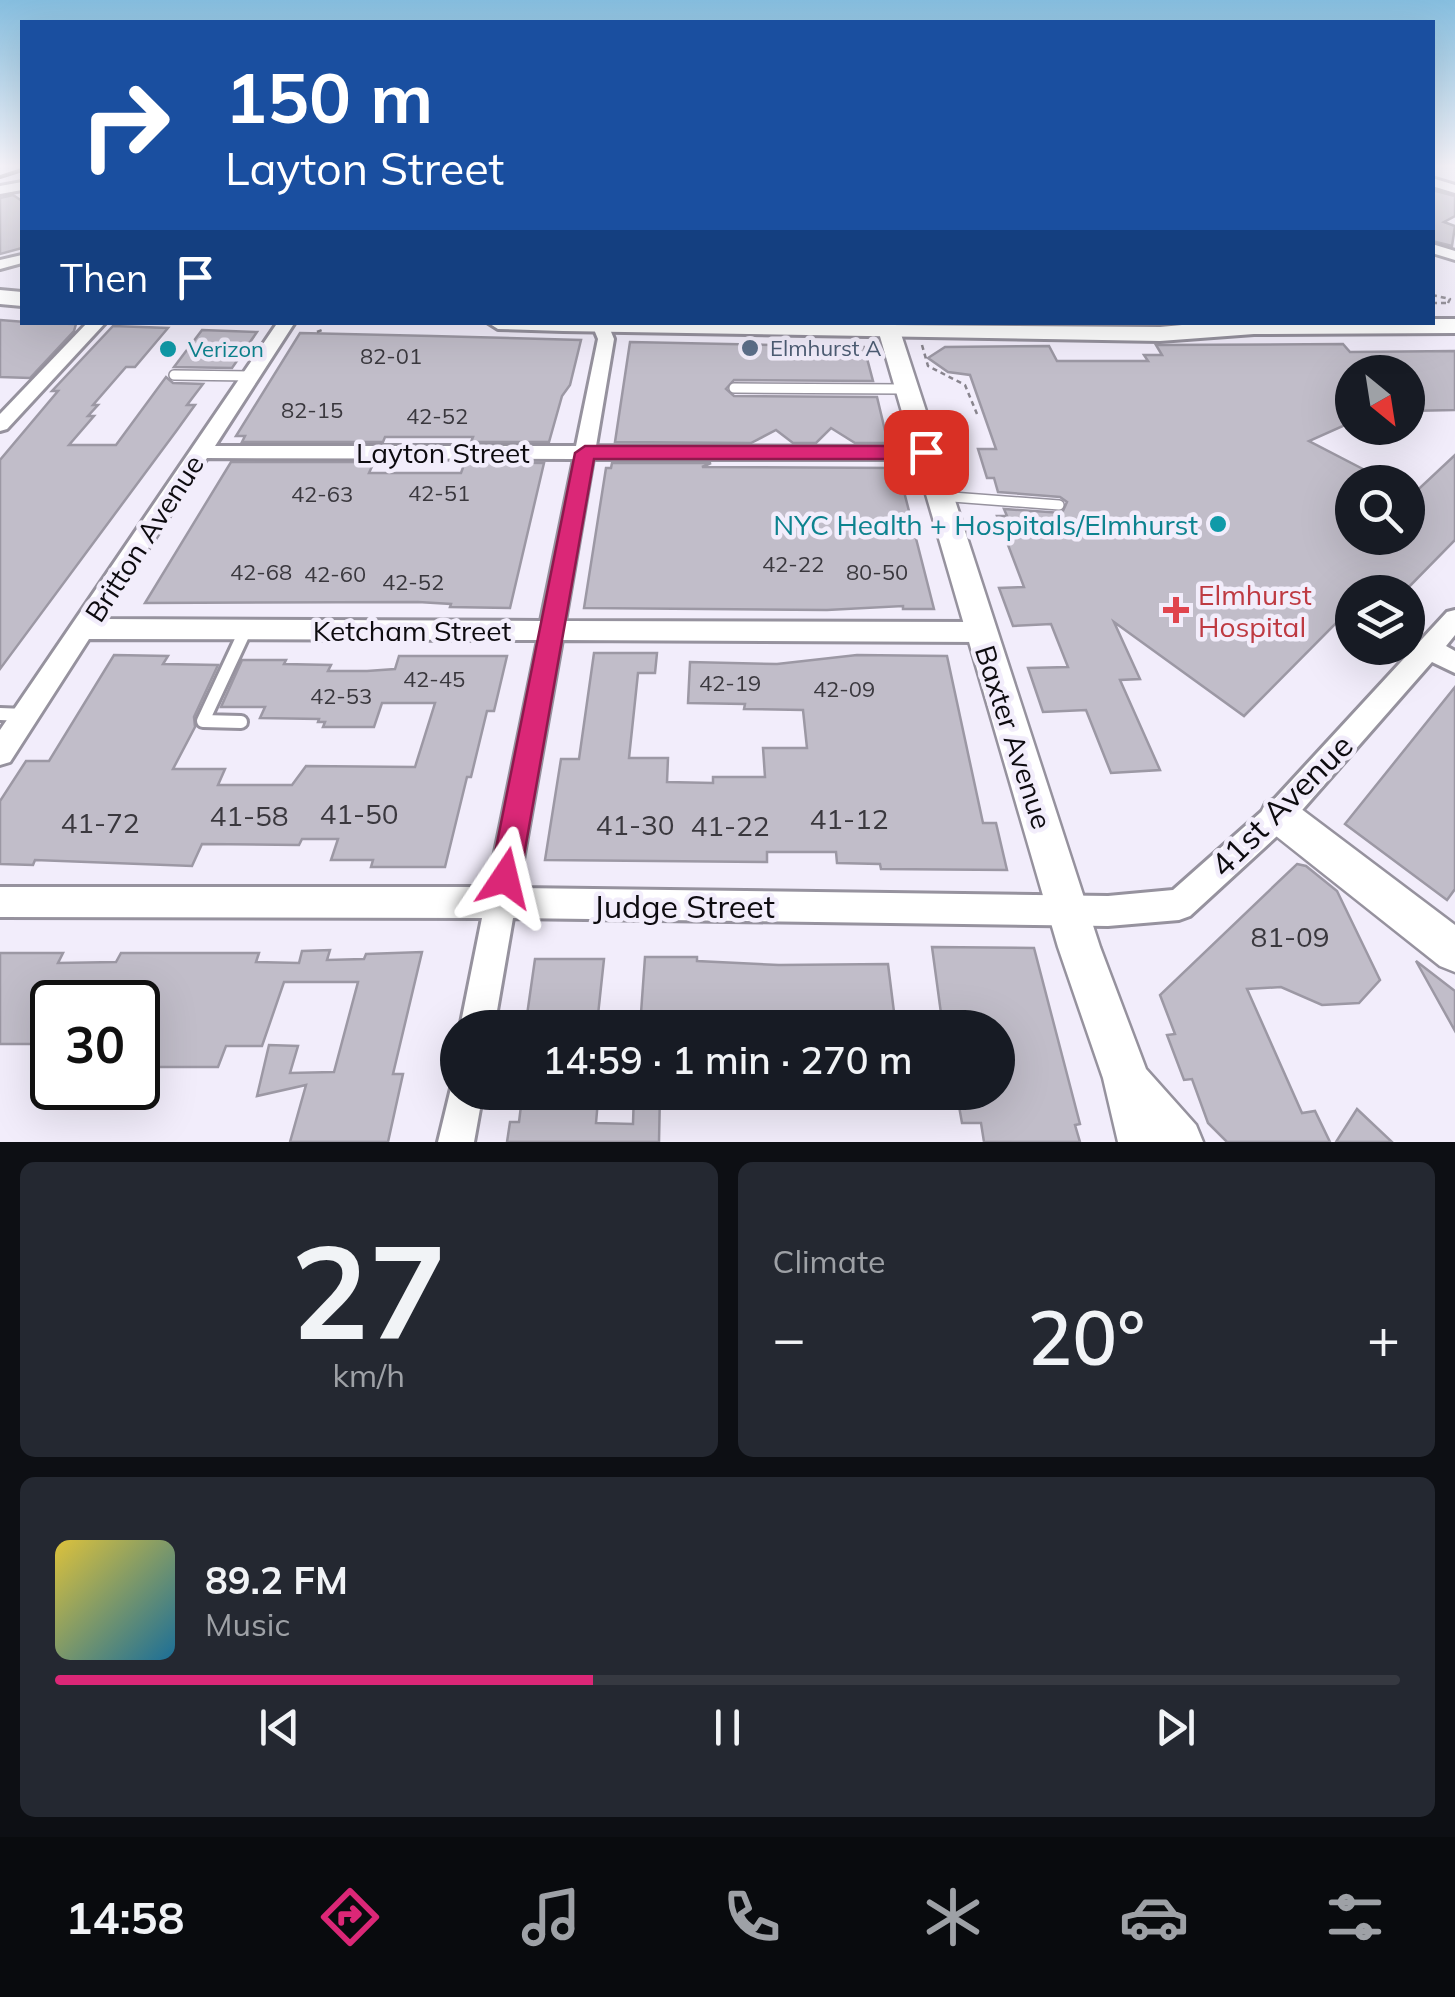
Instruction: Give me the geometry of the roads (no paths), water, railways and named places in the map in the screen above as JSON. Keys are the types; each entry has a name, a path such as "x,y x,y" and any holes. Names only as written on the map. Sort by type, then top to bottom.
{"main road":[{"path":"721,325 1161,335 1370,325"}],"street":[{"path":"0,425 95,325"},
{"name":"Britton Avenue","path":"0,752 285,325"},
{"path":"481,1010 606,338 600,325"},
{"name":"Baxter Avenue","path":"885,327 1068,910 1126,1078 1142,1142"},
{"name":"Layton Street","path":"200,452 926,452"},
{"name":"41st Avenue","path":"1068,910 1180,905 1279,816 1455,619"},
{"name":"Ketcham Street","path":"84,629 980,632"},
{"path":"1430,648 1455,662"},
{"path":"1279,816 1455,951"},
{"name":"Judge Street","path":"0,902 275,900 1068,910"},
{"path":"1126,1078 1179,1142"},
{"path":"456,1142 462,1110"}],"lane":[{"path":"174,376 251,376"},
{"path":"734,388 905,389"},
{"path":"939,496 1060,505"},
{"path":"242,722 203,721 246,629"},
{"path":"0,714 26,715"}],"place":[{"name":"Elmhurst A","path":"750,348"},
{"name":"Verizon","path":"168,349"},
{"name":"NYC Health + Hospitals/Elmhurst","path":"1218,524"},
{"name":"Elmhurst Hospital","path":"1176,610"}]}
